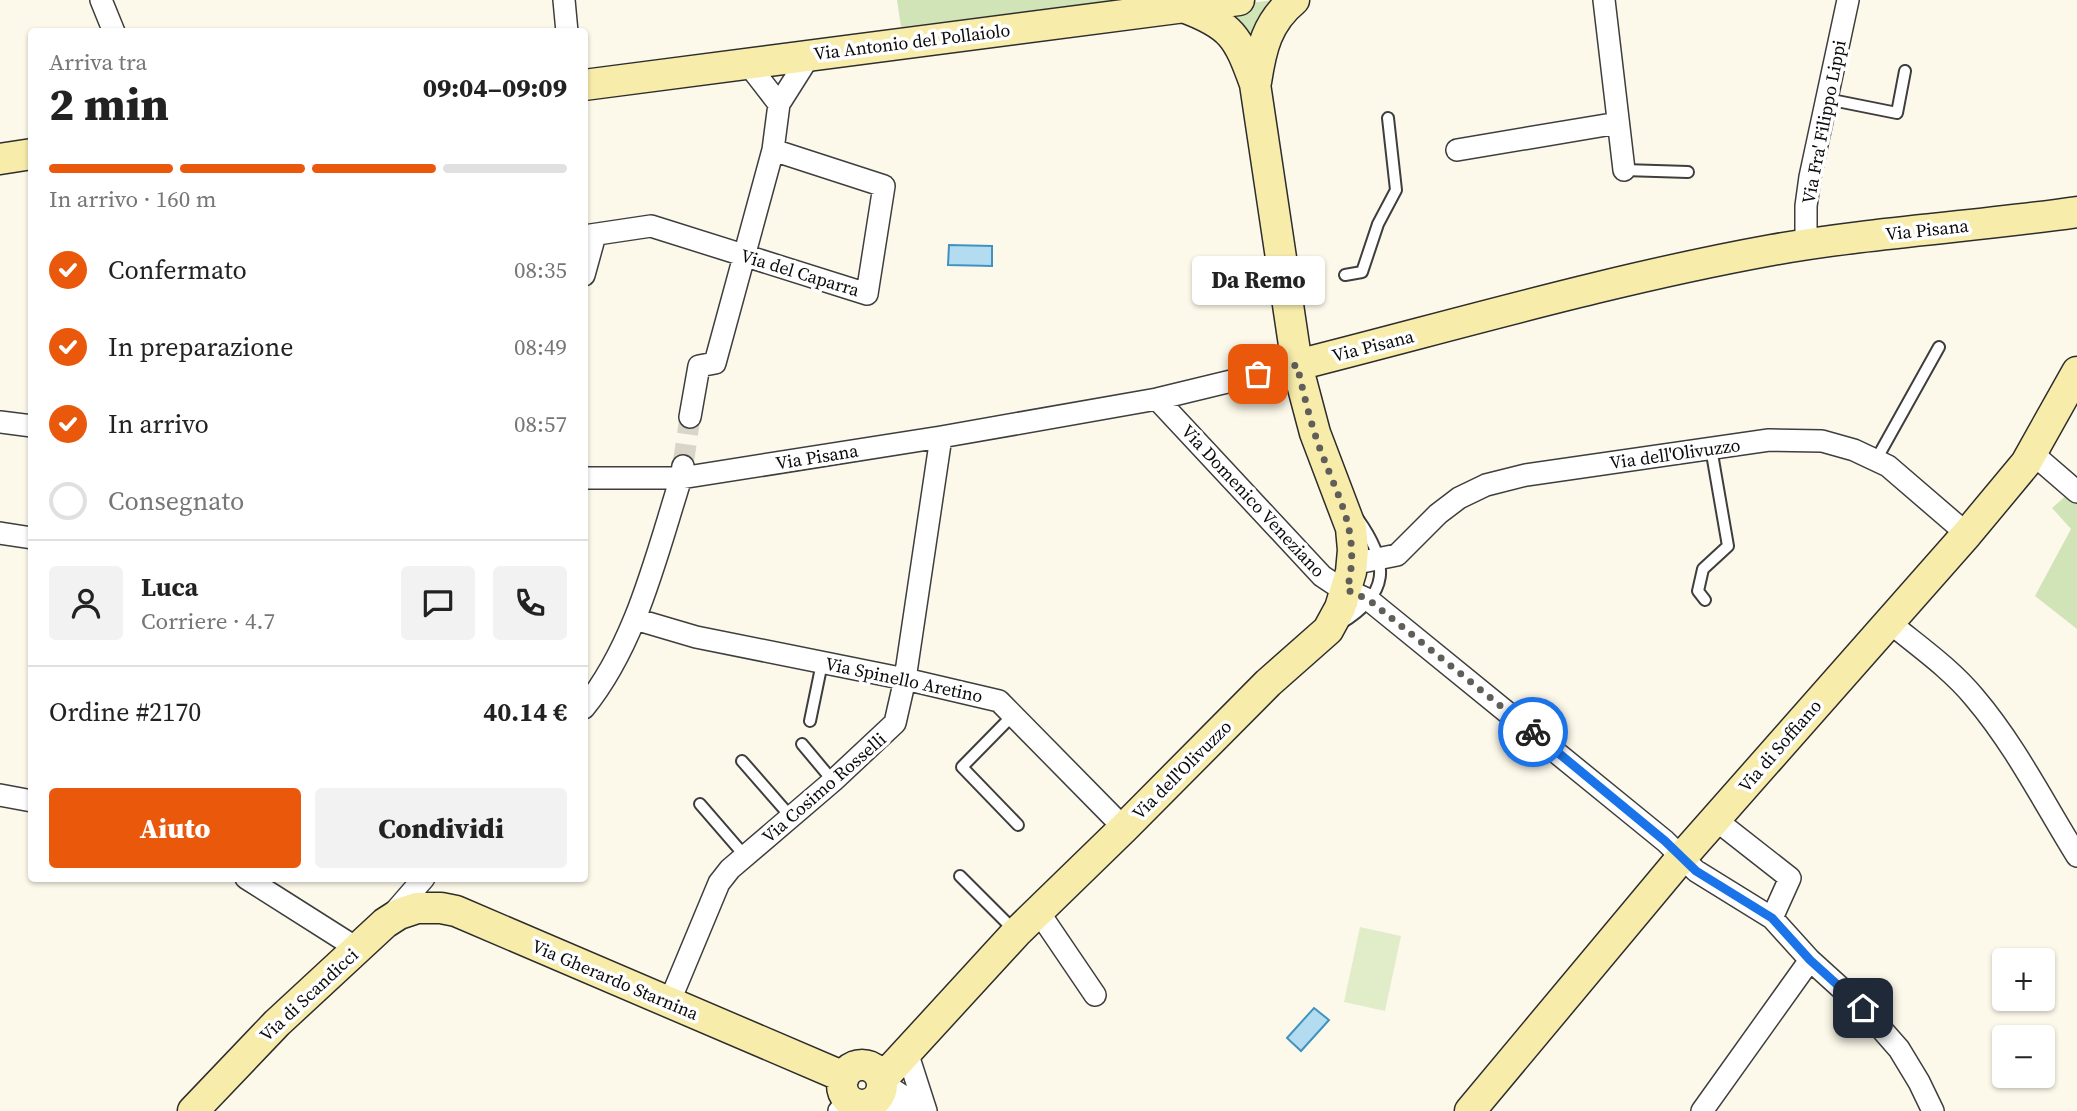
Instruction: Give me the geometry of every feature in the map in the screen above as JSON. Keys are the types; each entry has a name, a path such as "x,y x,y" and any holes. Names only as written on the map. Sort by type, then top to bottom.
{"street":[{"path":"101,0 112,28"},
{"path":"564,0 567,28"},
{"name":"Via Antonio del Pollaiolo","path":"588,84 1239,0"},
{"path":"1255,84 1268,29 1294,0"},
{"path":"1604,0 1624,170"},
{"name":"Via Fra' Filippo Lippi","path":"1806,245 1810,177 1848,0"},
{"path":"1183,7 1214,19 1229,32 1243,51 1255,84 1295,284 1297,365 1315,433 1350,528 1362,578"},
{"path":"690,417 699,366 715,363 773,150 779,104 810,55"},
{"path":"748,64 779,104"},
{"path":"1457,150 1618,123"},
{"name":"Via del Caparra","path":"590,235 651,226 867,294 884,186 773,150"},
{"path":"0,159 28,155"},
{"name":"Via Pisana","path":"588,478 682,472 940,437 1157,399 1627,280 1806,245 2077,212"},
{"name":"Via di Soffiano","path":"1470,1111 1682,857 1967,534 2032,453 2077,372"},
{"name":"Via Domenico Veneziano","path":"1157,399 1322,576 1362,578 1469,679 1696,871 1772,918 1810,960 1863,1008 1890,1038 1919,1082 1933,1111"},
{"path":"0,422 28,426"},
{"name":"Via Cosimo Rosselli","path":"669,1003 719,883 730,869 833,781 893,727 898,718 940,437"},
{"name":"Via dell'Olivuzzo","path":"862,1089 1268,683 1328,630 1362,578 1401,552 1445,509 1467,494 1486,485 1526,475 1769,440 1805,440 1838,445 1876,460 1902,475 1967,534"},
{"path":"2032,453 2077,492"},
{"path":"588,702 615,664 635,619 682,472"},
{"path":"0,533 28,537"},
{"name":"Via Spinello Aretino","path":"635,619 696,637 999,701 1124,828"},
{"path":"1889,622 1953,674 1974,697 2007,741 2077,856"},
{"path":"0,795 28,800"},
{"path":"1716,820 1790,878 1772,918"},
{"path":"252,882 358,949"},
{"name":"Via di Scandicci","path":"192,1111 277,1023 385,923 421,882"},
{"name":"Via Gherardo Starnina","path":"385,923 416,908 451,910 915,1111"},
{"path":"1038,911 1094,995"},
{"path":"1702,1111 1810,960"},
{"name":"Via dell'Olivuzzo","path":"862,1089 907,1052 958,993"},
{"name":"Via Gherardo Starnina","path":"907,1052 926,1111"},
{"name":"Via Gherardo Starnina","path":"862,1089 926,1111"}],"lane":[{"path":"1827,100 1897,113 1905,71"},
{"path":"1345,275 1362,272 1378,223 1396,190 1388,118"},
{"path":"1624,170 1688,172"},
{"path":"1876,460 1940,347"},
{"path":"1705,600 1698,591 1703,569 1728,546 1711,448"},
{"path":"810,721 822,663"},
{"path":"1013,715 962,767 1018,825"},
{"path":"802,744 833,781"},
{"path":"742,761 791,817"},
{"path":"699,804 745,856"},
{"path":"960,876 1016,933"}],"green space":[{"path":"897,0 1114,0 901,27"},
{"path":"1274,0 1254,60 1210,8"},
{"path":"2077,486 2077,629 2035,596 2071,529 2052,508"},
{"path":"1360,927 1401,936 1385,1011 1344,1002"}],"water":[{"path":"949,245 992,246 992,266 948,265"},
{"path":"1314,1008 1329,1020 1301,1051 1287,1038"}],"tunnel":[{"path":"683,465 690,417"}],"way so far":[{"path":"1258,374 1297,365 1315,433 1350,528 1352,564 1347,590 1369,600 1533,732"}],"place":[{"name":"Da Remo","path":"1258,374"}],"route":[{"path":"1533,732 1665,841 1696,871 1772,918 1810,960 1863,1008"}]}
